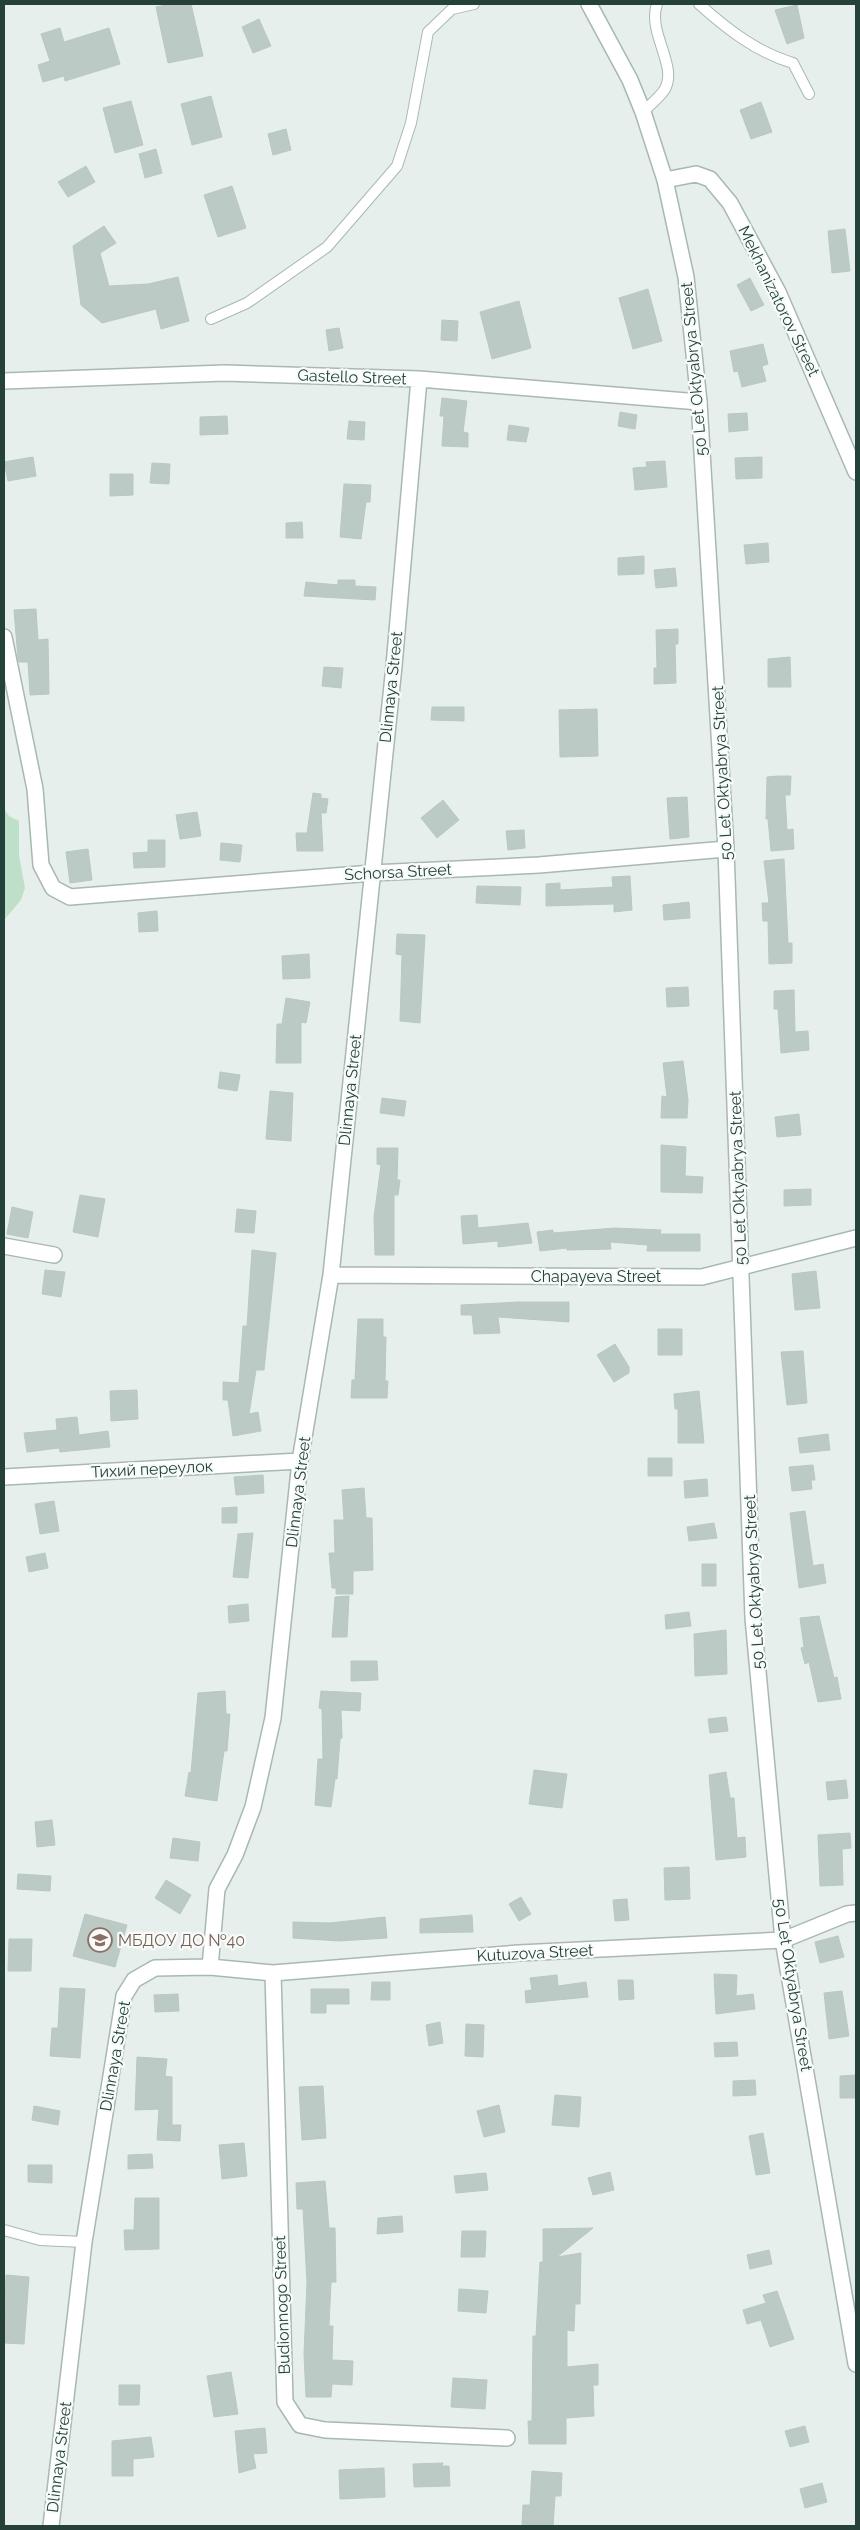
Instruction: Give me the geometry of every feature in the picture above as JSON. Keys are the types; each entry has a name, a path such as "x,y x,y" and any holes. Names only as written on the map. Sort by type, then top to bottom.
{"street":[{"name":"50 Let Oktyabrya Street","path":"589,4 630,80 643,112 665,180 686,277 699,402 726,849 753,1618 783,1940 856,2364"},
{"name":"Mekhanizatorov Street","path":"665,180 696,174 710,179 730,203 778,292 856,472"},
{"name":"Gastello Street","path":"4,381 226,373 419,379 699,402"},
{"name":"Dlinnaya Street","path":"51,2526 84,2242 124,1996 134,1980 155,1968 210,1967 217,1889 235,1855 253,1807 273,1718 300,1461 331,1275 394,666 419,379"},
{"name":"Schorsa Street","path":"4,637 35,789 40,865 53,888 70,897 372,873 539,865 726,849"},
{"name":"Chapayeva Street","path":"331,1275 702,1277 856,1238"},
{"path":"4,1246 54,1255"},
{"name":"Тихий переулок","path":"4,1477 300,1461"},
{"name":"Kutuzova Street","path":"210,1967 273,1973 519,1953 783,1940 847,1914 856,1913"},
{"name":"Budionnogo Street","path":"273,1973 285,2402 300,2425 325,2430 507,2438"}],"lane":[{"path":"211,318 247,303 327,247 397,166 411,123 428,32 452,9 474,4"},
{"path":"643,112 666,88 668,65 657,36 654,12 656,4"},
{"path":"699,4 748,43 772,57 792,63 809,94"},
{"path":"4,2230 40,2240 84,2242"}],"green space":[{"path":"4,809 9,816 19,821 19,855 25,888 21,900 4,920"}],"building":[{"path":"172,4 191,4 203,56 168,63 156,7"},
{"path":"797,5 804,38 787,44 775,10"},
{"path":"259,19 271,46 253,53 242,27"},
{"path":"60,28 64,42 109,28 120,64 65,81 64,76 43,82 38,65 50,61 41,34"},
{"path":"211,96 222,137 192,145 181,104"},
{"path":"131,101 143,145 115,153 103,108"},
{"path":"761,102 772,132 751,139 740,110"},
{"path":"286,129 291,150 273,155 268,134"},
{"path":"156,149 162,173 145,178 139,154"},
{"path":"86,166 95,182 68,197 58,182"},
{"path":"232,186 246,228 218,237 204,195"},
{"path":"104,226 116,243 100,253 109,286 148,284 178,277 189,321 161,329 156,309 102,323 81,305 73,246"},
{"path":"845,229 850,271 832,273 828,231"},
{"path":"750,278 764,305 751,311 737,285"},
{"path":"648,289 662,341 633,349 619,298"},
{"path":"519,301 531,348 492,359 480,312"},
{"path":"442,320 458,321 457,341 441,340"},
{"path":"339,328 343,348 329,351 326,330"},
{"path":"763,344 768,364 762,366 766,381 742,387 738,371 734,372 730,351"},
{"path":"442,398 467,401 463,432 468,433 468,447 442,446 444,416 440,416"},
{"path":"620,412 637,415 635,429 618,426"},
{"path":"747,413 748,430 729,432 728,414"},
{"path":"227,416 228,434 200,435 200,417"},
{"path":"349,421 365,422 364,440 347,439"},
{"path":"509,425 529,428 526,442 507,440"},
{"path":"33,457 36,476 8,481 4,462"},
{"path":"762,457 762,478 736,479 735,458"},
{"path":"665,461 667,487 635,490 633,468 647,467 646,462"},
{"path":"152,463 170,464 169,484 150,483"},
{"path":"110,474 133,474 133,495 110,496"},
{"path":"344,484 371,485 370,502 366,502 361,539 340,537"},
{"path":"302,522 303,538 286,538 286,523"},
{"path":"768,543 769,562 746,564 744,545"},
{"path":"644,556 644,574 618,575 618,558"},
{"path":"675,568 677,586 656,588 654,570"},
{"path":"338,580 355,580 355,586 376,587 375,600 304,596 306,582 338,585"},
{"path":"36,609 38,640 48,639 49,694 30,695 28,662 19,662 18,658 14,610"},
{"path":"678,629 678,644 675,644 676,683 654,684 654,668 657,668 656,630"},
{"path":"790,657 791,687 768,687 768,659"},
{"path":"324,667 343,668 341,688 322,686"},
{"path":"432,707 464,707 464,721 431,720"},
{"path":"597,709 598,756 560,757 559,710"},
{"path":"791,776 790,795 785,795 787,830 793,829 794,849 771,851 768,819 766,819 767,777"},
{"path":"313,793 321,794 321,798 328,799 326,813 321,813 323,851 297,851 296,833 307,833"},
{"path":"687,797 689,837 670,839 667,798"},
{"path":"443,800 459,820 437,838 421,818"},
{"path":"197,812 201,836 180,839 176,815"},
{"path":"524,830 525,848 508,850 506,831"},
{"path":"148,840 165,840 165,867 134,868 133,853 148,852"},
{"path":"221,843 242,845 240,862 220,860"},
{"path":"88,849 92,880 70,883 66,852"},
{"path":"784,859 788,943 792,943 792,963 769,964 768,921 763,921 762,903 769,903 764,861"},
{"path":"630,876 632,910 614,912 614,904 546,906 546,884 560,883 560,890 613,887 612,877"},
{"path":"477,886 521,887 520,905 476,903"},
{"path":"689,902 690,918 664,920 663,905"},
{"path":"157,911 158,931 139,932 138,913"},
{"path":"397,934 425,935 420,1023 400,1021 402,955 396,954"},
{"path":"309,954 310,978 283,979 282,956"},
{"path":"688,987 689,1006 667,1007 666,988"},
{"path":"794,990 795,1032 808,1031 809,1050 781,1053 778,1009 774,1009 774,991"},
{"path":"286,998 310,1002 306,1023 301,1022 301,1063 276,1063 277,1024 282,1024"},
{"path":"683,1061 688,1100 687,1118 661,1118 662,1096 667,1097 663,1063"},
{"path":"220,1072 240,1075 237,1091 218,1088"},
{"path":"270,1091 293,1093 291,1141 266,1139"},
{"path":"382,1098 406,1101 404,1116 380,1113"},
{"path":"799,1114 801,1135 777,1137 775,1117"},
{"path":"661,1145 686,1147 685,1176 703,1177 702,1193 661,1192"},
{"path":"377,1148 398,1148 397,1180 400,1180 398,1195 394,1195 394,1255 375,1255 374,1217 381,1165 377,1164"},
{"path":"811,1189 811,1205 784,1206 784,1190"},
{"path":"80,1195 105,1199 98,1237 73,1232"},
{"path":"12,1207 33,1212 28,1238 7,1234"},
{"path":"237,1209 256,1211 254,1233 235,1232"},
{"path":"477,1215 478,1228 528,1223 532,1243 498,1247 498,1241 463,1244 461,1216"},
{"path":"615,1228 661,1230 660,1234 700,1234 700,1251 647,1251 648,1245 610,1242 611,1249 567,1250 567,1248 540,1251 537,1232 553,1230 553,1233"},
{"path":"252,1250 276,1253 264,1370 256,1370 249,1414 258,1412 261,1431 233,1436 228,1400 223,1400 223,1382 239,1383 243,1326 247,1326"},
{"path":"45,1270 65,1272 61,1297 42,1294"},
{"path":"816,1271 820,1308 795,1310 792,1274"},
{"path":"569,1302 569,1322 498,1317 500,1333 474,1334 472,1315 461,1315 461,1305"},
{"path":"358,1319 383,1319 383,1337 386,1337 385,1381 388,1381 387,1398 351,1398 352,1380 355,1380"},
{"path":"658,1329 682,1329 682,1355 658,1355"},
{"path":"615,1344 629,1367 629,1373 614,1382 597,1355"},
{"path":"803,1351 807,1403 787,1405 781,1352"},
{"path":"137,1390 138,1419 111,1421 110,1391"},
{"path":"699,1391 704,1443 678,1443 678,1409 675,1409 674,1394"},
{"path":"77,1417 79,1435 108,1431 110,1447 60,1452 59,1448 27,1452 24,1433 57,1430 56,1419"},
{"path":"828,1434 830,1450 800,1453 798,1438"},
{"path":"648,1458 672,1458 672,1476 648,1476"},
{"path":"813,1465 815,1480 811,1480 812,1489 792,1491 789,1467"},
{"path":"263,1475 264,1493 236,1495 234,1477"},
{"path":"707,1479 708,1496 685,1498 684,1481"},
{"path":"364,1488 366,1518 372,1518 373,1570 353,1571 353,1594 336,1594 336,1588 332,1588 329,1553 335,1553 334,1520 344,1520 342,1490"},
{"path":"54,1501 59,1531 40,1534 35,1504"},
{"path":"237,1507 237,1523 222,1523 222,1508"},
{"path":"805,1511 813,1566 823,1564 826,1583 799,1588 790,1513"},
{"path":"714,1523 717,1538 689,1541 687,1527"},
{"path":"253,1533 248,1578 233,1577 238,1534"},
{"path":"45,1553 48,1568 29,1572 26,1557"},
{"path":"702,1564 716,1564 716,1586 702,1586"},
{"path":"349,1596 347,1637 332,1637 335,1597"},
{"path":"248,1604 249,1621 229,1623 228,1606"},
{"path":"689,1612 691,1626 666,1629 665,1615"},
{"path":"819,1616 834,1678 837,1677 841,1699 818,1702 809,1662 805,1664 801,1648 804,1647 800,1618"},
{"path":"726,1630 727,1674 695,1676 694,1634"},
{"path":"351,1661 377,1661 378,1680 351,1681"},
{"path":"225,1691 226,1714 230,1714 227,1751 224,1751 217,1801 185,1796 189,1772 191,1773 198,1693"},
{"path":"321,1691 361,1693 360,1711 341,1710 342,1738 340,1739 337,1779 335,1779 331,1807 315,1805 318,1759 323,1759 322,1709 319,1708"},
{"path":"726,1717 728,1731 710,1733 708,1719"},
{"path":"534,1770 567,1774 562,1808 529,1804"},
{"path":"726,1772 730,1798 734,1798 737,1838 745,1837 746,1857 716,1860 709,1775"},
{"path":"846,1780 848,1798 828,1800 826,1782"},
{"path":"52,1820 55,1845 37,1847 35,1822"},
{"path":"850,1833 851,1848 842,1849 843,1885 820,1886 818,1835"},
{"path":"173,1838 200,1842 198,1861 170,1858"},
{"path":"689,1867 690,1899 665,1900 664,1868"},
{"path":"18,1874 51,1876 50,1891 17,1889"},
{"path":"166,1880 191,1895 180,1914 155,1898"},
{"path":"521,1897 531,1914 519,1921 509,1904"},
{"path":"627,1899 629,1920 615,1921 613,1900"},
{"name":"МБДОУ ДО №40","path":"85,1914 127,1925 115,1967 73,1956"},
{"path":"472,1915 473,1932 420,1933 420,1919"},
{"path":"385,1917 387,1938 339,1941 293,1938 293,1922 329,1923"},
{"path":"838,1936 844,1957 820,1963 815,1942"},
{"path":"9,1939 32,1939 31,1971 8,1971"},
{"path":"714,1974 737,1975 736,1996 753,1994 755,2009 716,2014"},
{"path":"557,1975 558,1986 586,1982 588,1997 526,2003 525,1991 532,1990 530,1978"},
{"path":"618,1980 633,1980 634,1999 619,2000"},
{"path":"372,1982 390,1982 390,2000 371,2000"},
{"path":"60,1988 85,1989 80,2058 50,2056 52,2028 58,2028"},
{"path":"311,1989 349,1989 349,2004 326,2004 326,2013 311,2013"},
{"path":"842,1991 849,2036 829,2039 824,1993"},
{"path":"178,1994 179,2011 155,2012 154,1995"},
{"path":"440,2022 443,2043 429,2046 426,2025"},
{"path":"466,2024 484,2025 483,2057 465,2056"},
{"path":"737,2042 738,2056 715,2057 714,2043"},
{"path":"137,2057 167,2059 165,2076 172,2077 172,2125 181,2125 180,2141 157,2140 159,2109 135,2110"},
{"path":"856,2075 856,2098 840,2098 840,2076"},
{"path":"755,2080 756,2095 733,2096 733,2081"},
{"path":"323,2086 326,2138 302,2140 299,2087"},
{"path":"555,2095 581,2097 579,2127 552,2125"},
{"path":"499,2105 505,2132 484,2137 477,2111"},
{"path":"34,2106 60,2111 58,2125 32,2120"},
{"path":"763,2133 770,2173 756,2175 749,2136"},
{"path":"244,2143 247,2176 222,2179 219,2145"},
{"path":"152,2154 153,2168 128,2169 128,2155"},
{"path":"28,2165 52,2165 52,2183 28,2182"},
{"path":"610,2172 614,2190 593,2195 588,2178"},
{"path":"486,2173 488,2190 456,2193 454,2176"},
{"path":"325,2181 329,2228 335,2228 336,2282 331,2282 329,2326 333,2326 332,2360 353,2361 352,2385 332,2384 331,2397 306,2397 304,2354 307,2282 303,2209 297,2209 296,2183"},
{"path":"135,2198 159,2198 159,2249 125,2250 124,2230 134,2230"},
{"path":"402,2216 403,2232 377,2234 378,2218"},
{"path":"593,2228 557,2257 581,2253 580,2304 575,2304 574,2331 567,2330 567,2367 598,2364 598,2385 593,2385 594,2416 566,2418 566,2444 529,2444 528,2421 532,2421 533,2336 536,2336 540,2262 543,2262 543,2229"},
{"path":"462,2231 486,2231 485,2257 461,2257"},
{"path":"769,2250 772,2264 750,2269 747,2255"},
{"path":"6,2275 29,2277 24,2344 4,2343"},
{"path":"459,2289 488,2291 486,2313 458,2311"},
{"path":"777,2291 794,2339 770,2347 761,2320 747,2324 743,2310 766,2303 763,2295"},
{"path":"231,2372 238,2414 214,2417 207,2376"},
{"path":"453,2378 487,2380 485,2409 451,2407"},
{"path":"119,2385 140,2385 139,2405 119,2405"},
{"path":"805,2426 809,2442 790,2447 785,2431"},
{"path":"265,2428 267,2453 253,2454 256,2468 239,2473 235,2431"},
{"path":"151,2437 154,2457 133,2459 133,2476 112,2476 112,2441"},
{"path":"443,2463 442,2466 449,2466 450,2486 414,2487 413,2464"},
{"path":"384,2468 385,2497 340,2499 339,2470"},
{"path":"532,2471 562,2473 561,2496 555,2496 553,2526 522,2526 523,2505 530,2505"},
{"path":"822,2483 827,2502 805,2508 800,2489"}],"place":[{"name":"МБДОУ ДО №40","path":"100,1940"}]}
